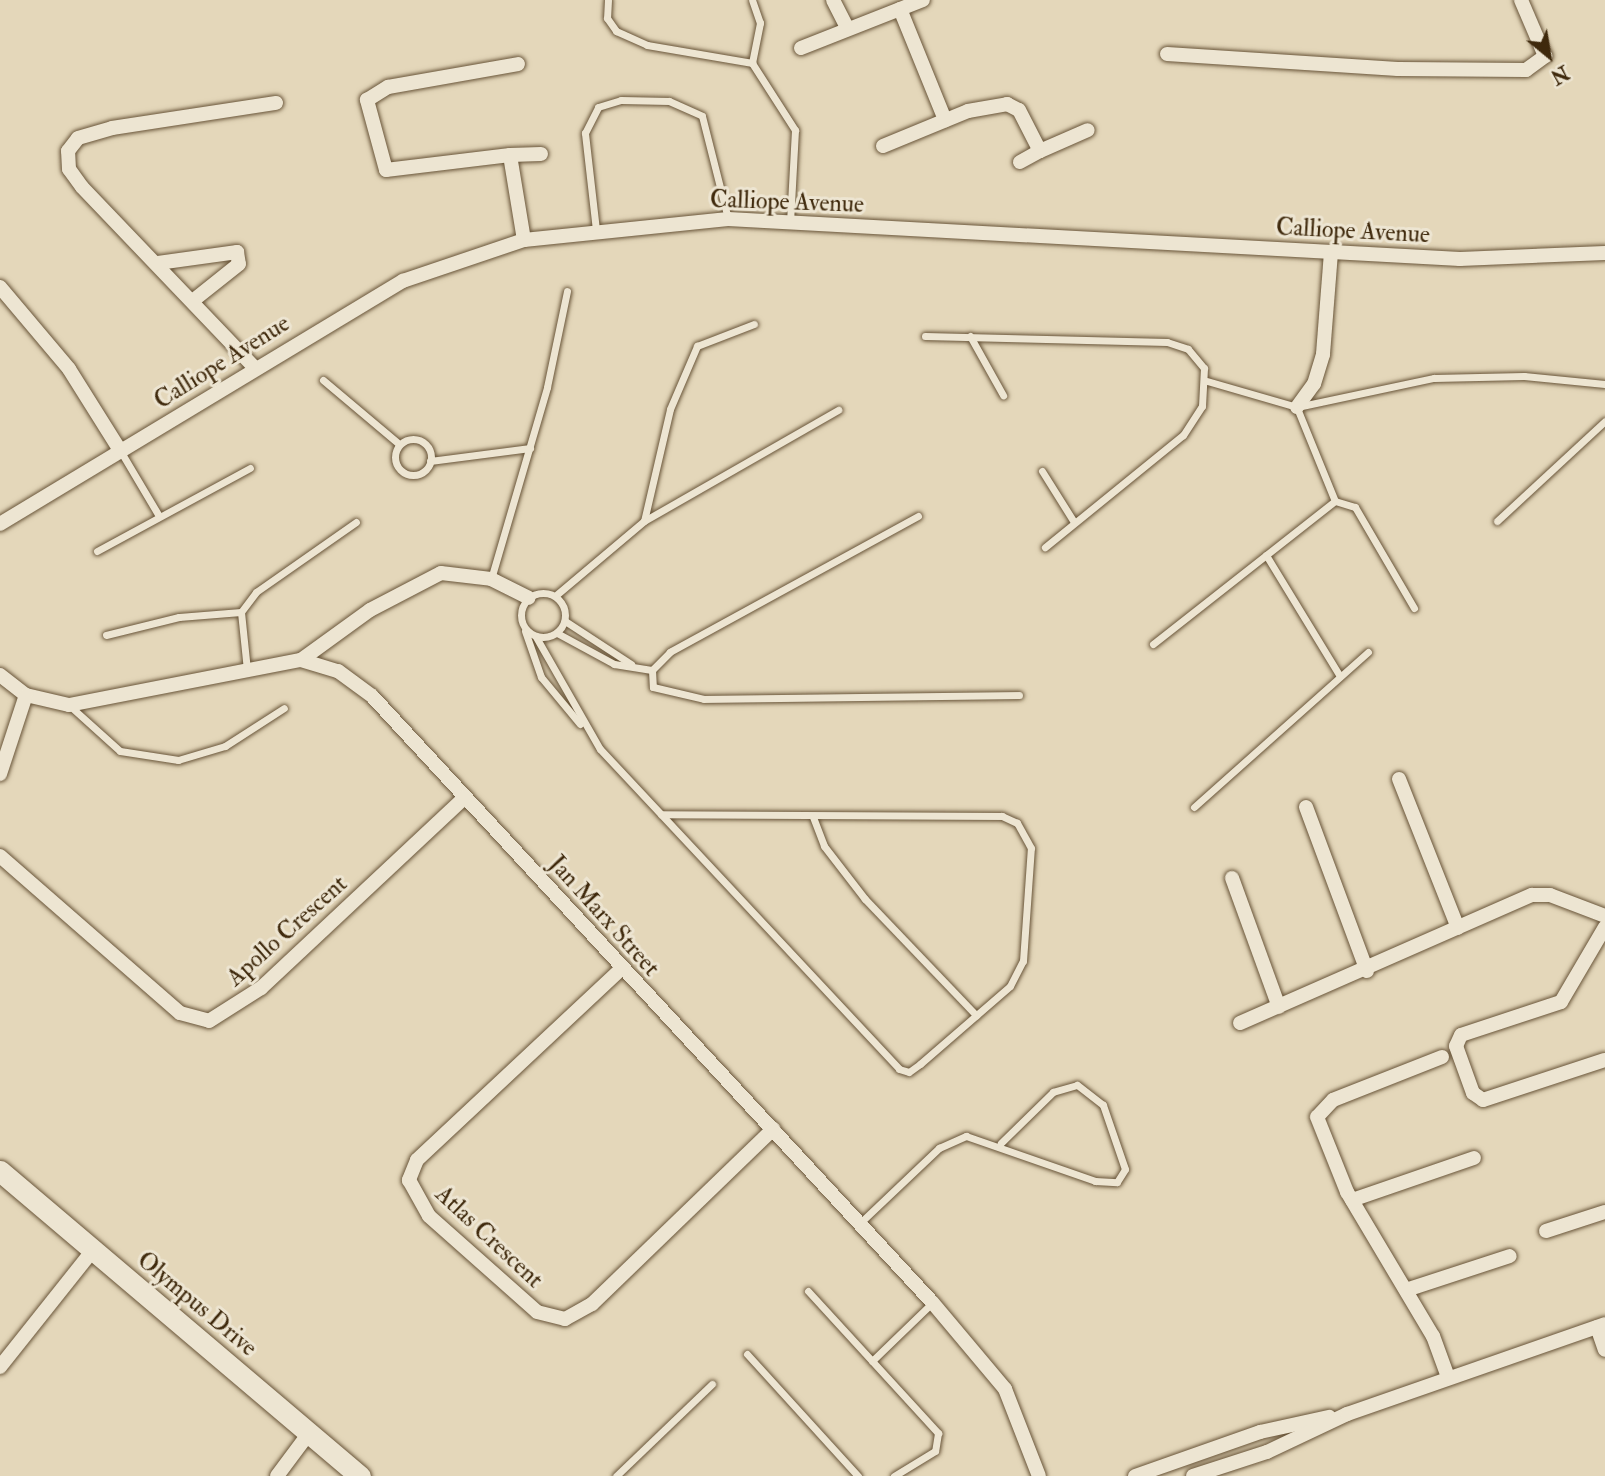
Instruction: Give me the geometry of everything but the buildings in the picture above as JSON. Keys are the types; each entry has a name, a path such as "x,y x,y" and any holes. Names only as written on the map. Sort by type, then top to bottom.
{"street":[{"path":"833,0 847,26"},
{"path":"801,48 847,26 923,0"},
{"path":"1167,54 1398,69 1526,70 1545,56 1521,0"},
{"path":"900,9 945,120"},
{"path":"518,64 380,89 367,100 386,170 510,155 541,154"},
{"path":"254,367 195,299 73,176 67,161 72,143 112,128 276,103"},
{"path":"883,146 945,120 1007,104 1018,110 1040,151"},
{"path":"1020,162 1088,130"},
{"path":"510,155 524,240"},
{"name":"Calliope Avenue","path":"0,524 121,452 254,367 403,281 524,240 596,230 728,219 1461,259 1605,253"},
{"path":"158,263 237,252 239,264 195,299"},
{"path":"1297,407 1314,384 1323,354 1331,253"},
{"path":"0,287 69,369 121,452"},
{"path":"301,660 420,582 441,573 491,579 529,598"},
{"name":"Jan Marx Street","path":"0,675 26,695 69,705 301,660 338,671 372,696 620,970 774,1129 932,1302 1005,1389 1039,1476"},
{"path":"0,774 26,695"},
{"path":"1399,779 1458,928"},
{"name":"Apollo Crescent","path":"0,856 180,1013 209,1021 261,988 465,797"},
{"path":"1306,807 1367,971"},
{"path":"1232,878 1279,1007"},
{"path":"1240,1023 1367,971 1532,895 1550,895 1605,916"},
{"path":"1605,927 1561,1002 1461,1035 1456,1045 1473,1093 1488,1101 1605,1060"},
{"name":"Atlas Crescent","path":"620,970 417,1160 409,1180 429,1216 537,1312 565,1319 593,1304 774,1129"},
{"path":"1442,1057 1333,1100 1317,1116 1352,1200 1406,1290 1448,1377"},
{"path":"1352,1200 1474,1158"},
{"name":"Olympus Drive","path":"0,1171 360,1476"},
{"path":"1546,1231 1605,1212"},
{"path":"0,1367 93,1250"},
{"path":"1406,1290 1510,1256"},
{"path":"1193,1476 1267,1452 1347,1414 1601,1326 1605,1350"},
{"path":"1135,1476 1259,1432 1347,1414"},
{"path":"277,1476 309,1433"}],"lane":[{"path":"608,0 607,18 616,31 647,45 752,63"},
{"path":"752,0 760,23 752,63 795,130 790,223"},
{"path":"596,230 585,133 598,107 621,100 669,102 702,116 728,219"},
{"path":"491,579 530,448 567,291"},
{"path":"644,521 670,409 698,346 754,324"},
{"path":"925,336 1167,342 1196,356 1207,381 1202,406 1183,435 1045,547"},
{"path":"970,336 1003,395"},
{"path":"1207,381 1297,407 1434,378 1524,376 1605,384"},
{"path":"323,380 400,444 422,441 430,461"},
{"path":"1297,407 1335,501"},
{"path":"661,814 813,817 1002,816 1026,832 1032,877 1023,961 1010,986 913,1070 900,1069 661,814 550,692 525,628 522,609 529,598 555,596 644,521 838,410"},
{"path":"1497,521 1605,421"},
{"path":"400,444 395,461 401,471 418,474 430,461 530,448"},
{"path":"121,452 159,516"},
{"path":"97,551 250,468"},
{"path":"1042,471 1074,522"},
{"path":"1153,644 1335,501"},
{"path":"1335,501 1355,507 1414,608"},
{"path":"652,670 688,641 918,516"},
{"path":"106,635 179,617 241,612 275,574 356,522"},
{"path":"1266,555 1340,676"},
{"path":"555,596 565,621 632,665"},
{"path":"241,612 247,671"},
{"path":"557,633 565,621"},
{"path":"525,628 536,637 583,726"},
{"path":"536,637 557,633 614,664 652,670"},
{"path":"1194,807 1368,652"},
{"path":"652,670 653,687 678,698 1018,695"},
{"path":"69,705 120,751 178,760 225,746 284,708"},
{"path":"813,817 824,846 852,883 976,1015"},
{"path":"861,1222 952,1139 1001,1143 1095,1181 1118,1182 1125,1169 1103,1105 1077,1085 1053,1092 1001,1143"},
{"path":"808,1291 939,1439 934,1451 894,1476"},
{"path":"872,1362 932,1302"},
{"path":"747,1354 859,1476"},
{"path":"616,1476 712,1384"}]}
